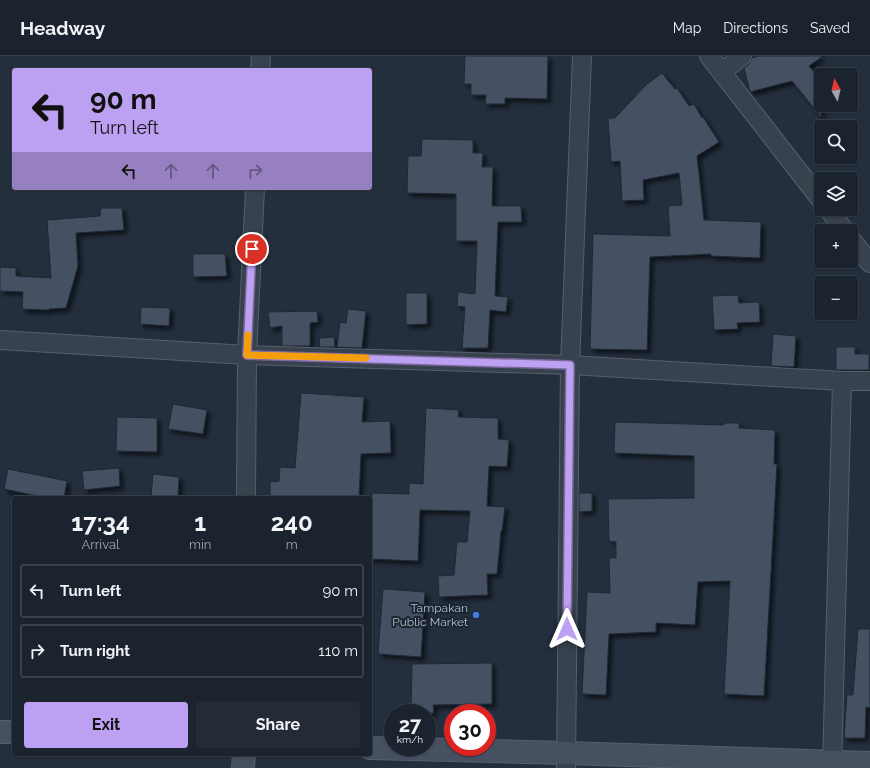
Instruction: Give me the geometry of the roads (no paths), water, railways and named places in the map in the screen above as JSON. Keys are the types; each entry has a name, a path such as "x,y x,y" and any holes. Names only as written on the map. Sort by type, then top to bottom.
{"main road":[{"path":"0,732 12,732"},
{"path":"372,748 566,760 832,765 870,763"},
{"path":"243,768 244,756"}],"street":[{"path":"260,68 261,56"},
{"path":"566,760 570,365 582,56"},
{"path":"709,56 814,191"},
{"path":"722,72 742,56"},
{"path":"246,496 247,355 255,190"},
{"path":"833,216 840,224"},
{"path":"858,248 870,264"},
{"path":"0,340 247,355 570,365 842,382 870,381"},
{"path":"832,765 842,382"}],"place":[{"name":"Tampakan Public Market","path":"476,615"}]}
